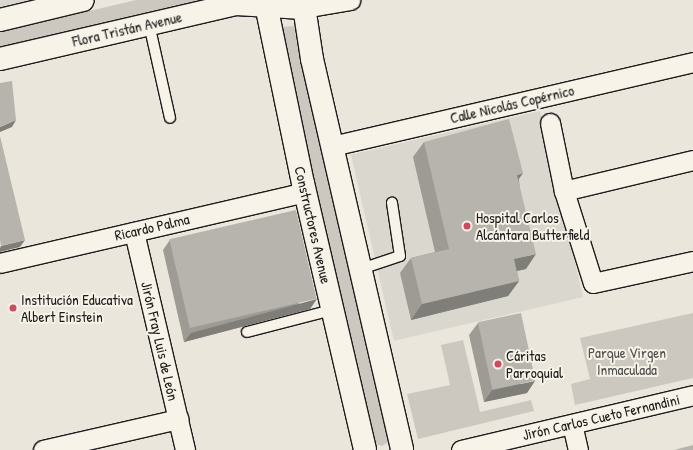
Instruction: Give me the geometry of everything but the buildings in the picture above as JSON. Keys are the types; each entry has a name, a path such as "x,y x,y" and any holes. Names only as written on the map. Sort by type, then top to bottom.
{"street":[{"path":"0,20 83,0"},
{"path":"350,0 303,4 332,146 402,450"},
{"name":"Flora Tristán Avenue","path":"0,59 236,4 303,4"},
{"name":"Constructores Avenue","path":"265,4 305,192 365,450"},
{"name":"Calle Nicolás Copérnico","path":"332,146 693,62"},
{"path":"550,124 564,192 593,283 693,261"},
{"path":"564,192 693,160"},
{"name":"Ricardo Palma","path":"0,263 305,192"},
{"name":"Jirón Fray Luis de León","path":"134,232 185,450"},
{"name":"Jirón Carlos Cueto Fernandini","path":"461,450 693,395"},
{"path":"43,450 178,418"},
{"path":"572,424 578,450"}],"lane":[{"path":"149,24 170,118"},
{"path":"361,269 400,256 392,203"},
{"path":"247,332 332,310"}],"shaded area":[{"path":"0,0 57,0 0,13"},
{"name":"Hospital Carlos Alcántara Butterfield","path":"540,111 583,297 394,341 351,155"}],"green space":[{"path":"136,0 233,0 0,56 0,32"},
{"path":"297,26 390,441 382,446 373,443 278,27"},
{"name":"Parque Virgen Inmaculada","path":"693,313 693,378 575,405 571,384 590,379 580,338"},
{"path":"463,340 480,412 531,400 534,411 418,439 407,394 450,385 441,345"}],"place":[{"name":"Hospital Carlos Alcántara Butterfield","path":"467,226"},
{"name":"Institución Educativa Albert Einstein","path":"13,308"},
{"name":"Cáritas Parroquial","path":"498,364"}]}
